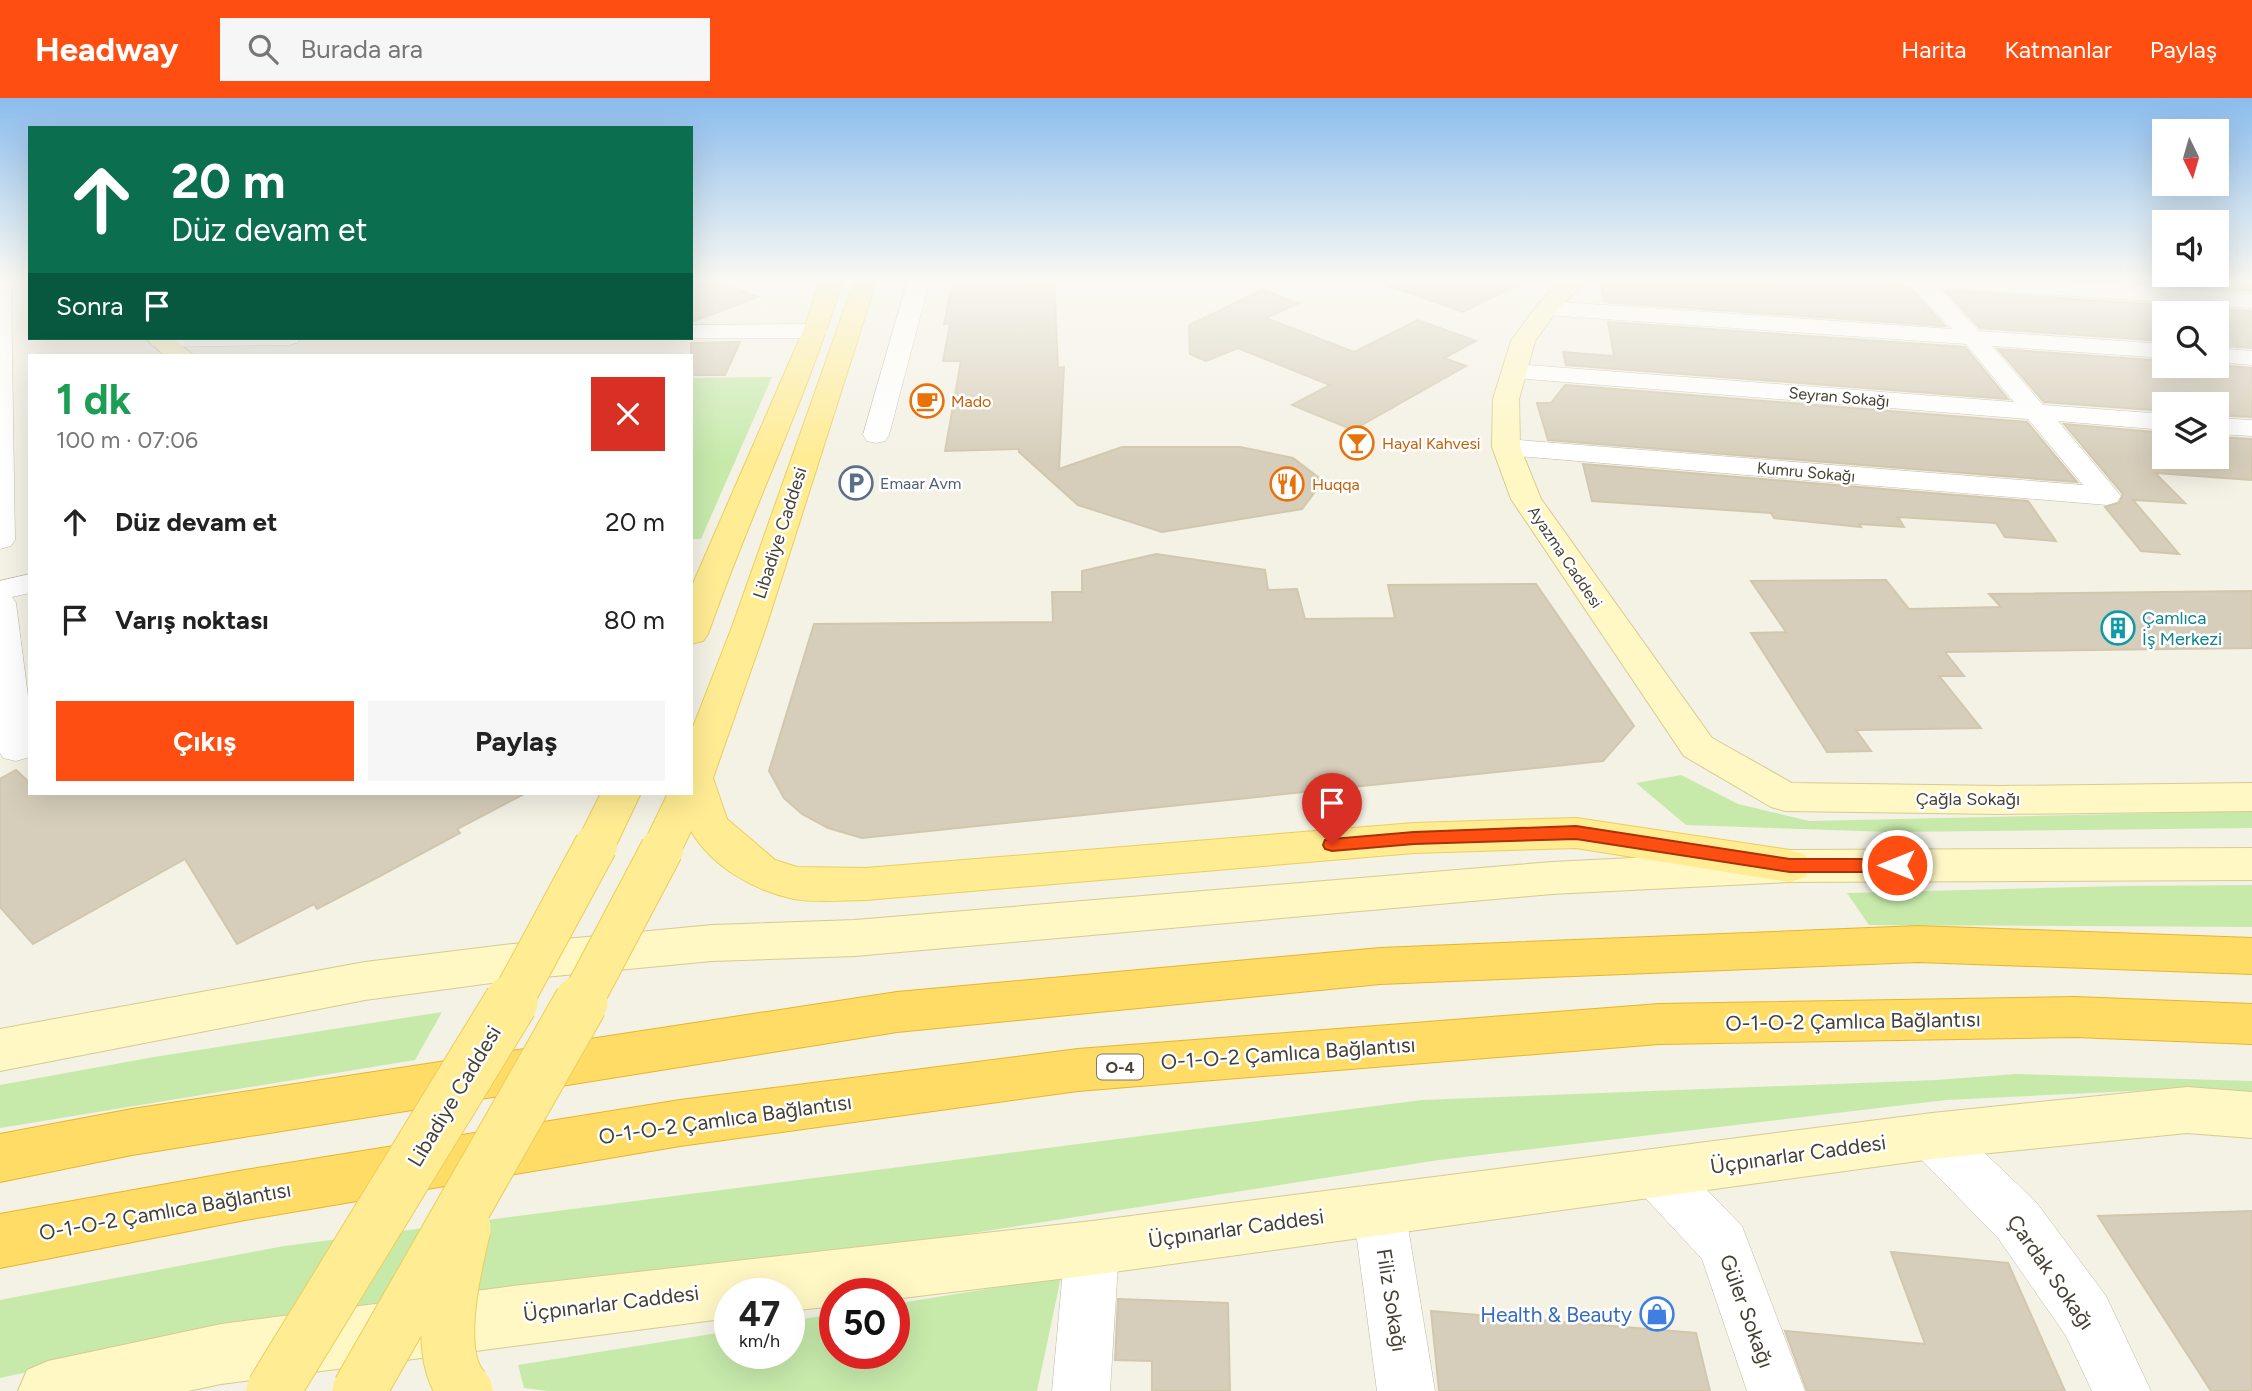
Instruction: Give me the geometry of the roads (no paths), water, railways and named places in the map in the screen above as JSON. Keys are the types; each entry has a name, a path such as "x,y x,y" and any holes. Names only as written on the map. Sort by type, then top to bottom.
{"highway":[{"path":"0,1158 132,1132 897,1012 1380,966 1918,944 2252,956"},
{"name":"O-1-O-2 Çamlıca Bağlantısı","path":"0,1241 245,1195 680,1124 1077,1070 1659,1024 2075,1017 2252,1024"}],"main road":[{"name":"Libadiye Caddesi","path":"693,769 713,604 812,339"},
{"name":"Libadiye Caddesi","path":"713,604 841,339"},
{"name":"Ayazma Caddesi","path":"1524,339 1506,399 1506,447 1526,499 1698,747"},
{"path":"159,340 179,354"},
{"name":"Çağla Sokağı","path":"1698,747 1786,797 2001,800 2252,797"},
{"path":"693,790 709,826 725,842 760,871 796,883 866,884 1414,838 1576,833 1790,866"},
{"name":"Libadiye Caddesi","path":"273,1391 528,974 620,795"},
{"name":"Libadiye Caddesi","path":"359,1391 597,973 662,849 687,795"},
{"path":"0,1050 365,981 526,960 712,943 855,938 1552,877 1790,866 2252,864"},
{"name":"Üçpınarlar Caddesi","path":"48,1391 221,1354 513,1315 1092,1248 1932,1136 2186,1110 2252,1115"},
{"path":"466,1391 454,1380 448,1344 449,1318 460,1242 476,1182"}],"street":[{"path":"0,339 0,540"},
{"path":"876,435 902,339"},
{"path":"1974,339 2036,412"},
{"path":"2004,339 2152,350"},
{"path":"2229,356 2252,358"},
{"name":"Seyran Sokağı","path":"1514,371 2152,421"},
{"name":"Kumru Sokağı","path":"1506,447 2107,496 2036,412"},
{"path":"2229,427 2252,428"},
{"path":"0,502 28,495"},
{"path":"0,591 28,584"},
{"path":"0,603 15,749"},
{"name":"Çardak Sokağı","path":"1932,1136 2017,1220 2086,1316 2122,1391"},
{"name":"Güler Sokağı","path":"1656,1173 1723,1244 1776,1391"},
{"name":"Filiz Sokağı","path":"1379,1209 1406,1391"},
{"path":"1081,1391 1092,1248"}],"place":[{"name":"Mado","path":"927,401"},
{"name":"Hayal Kahvesi","path":"1357,443"},
{"name":"Emaar Avm","path":"856,483"},
{"name":"Huqqa","path":"1287,484"},
{"name":"Çamlıca İş Merkezi","path":"2118,628"},
{"name":"Health & Beauty","path":"1657,1314"}]}
